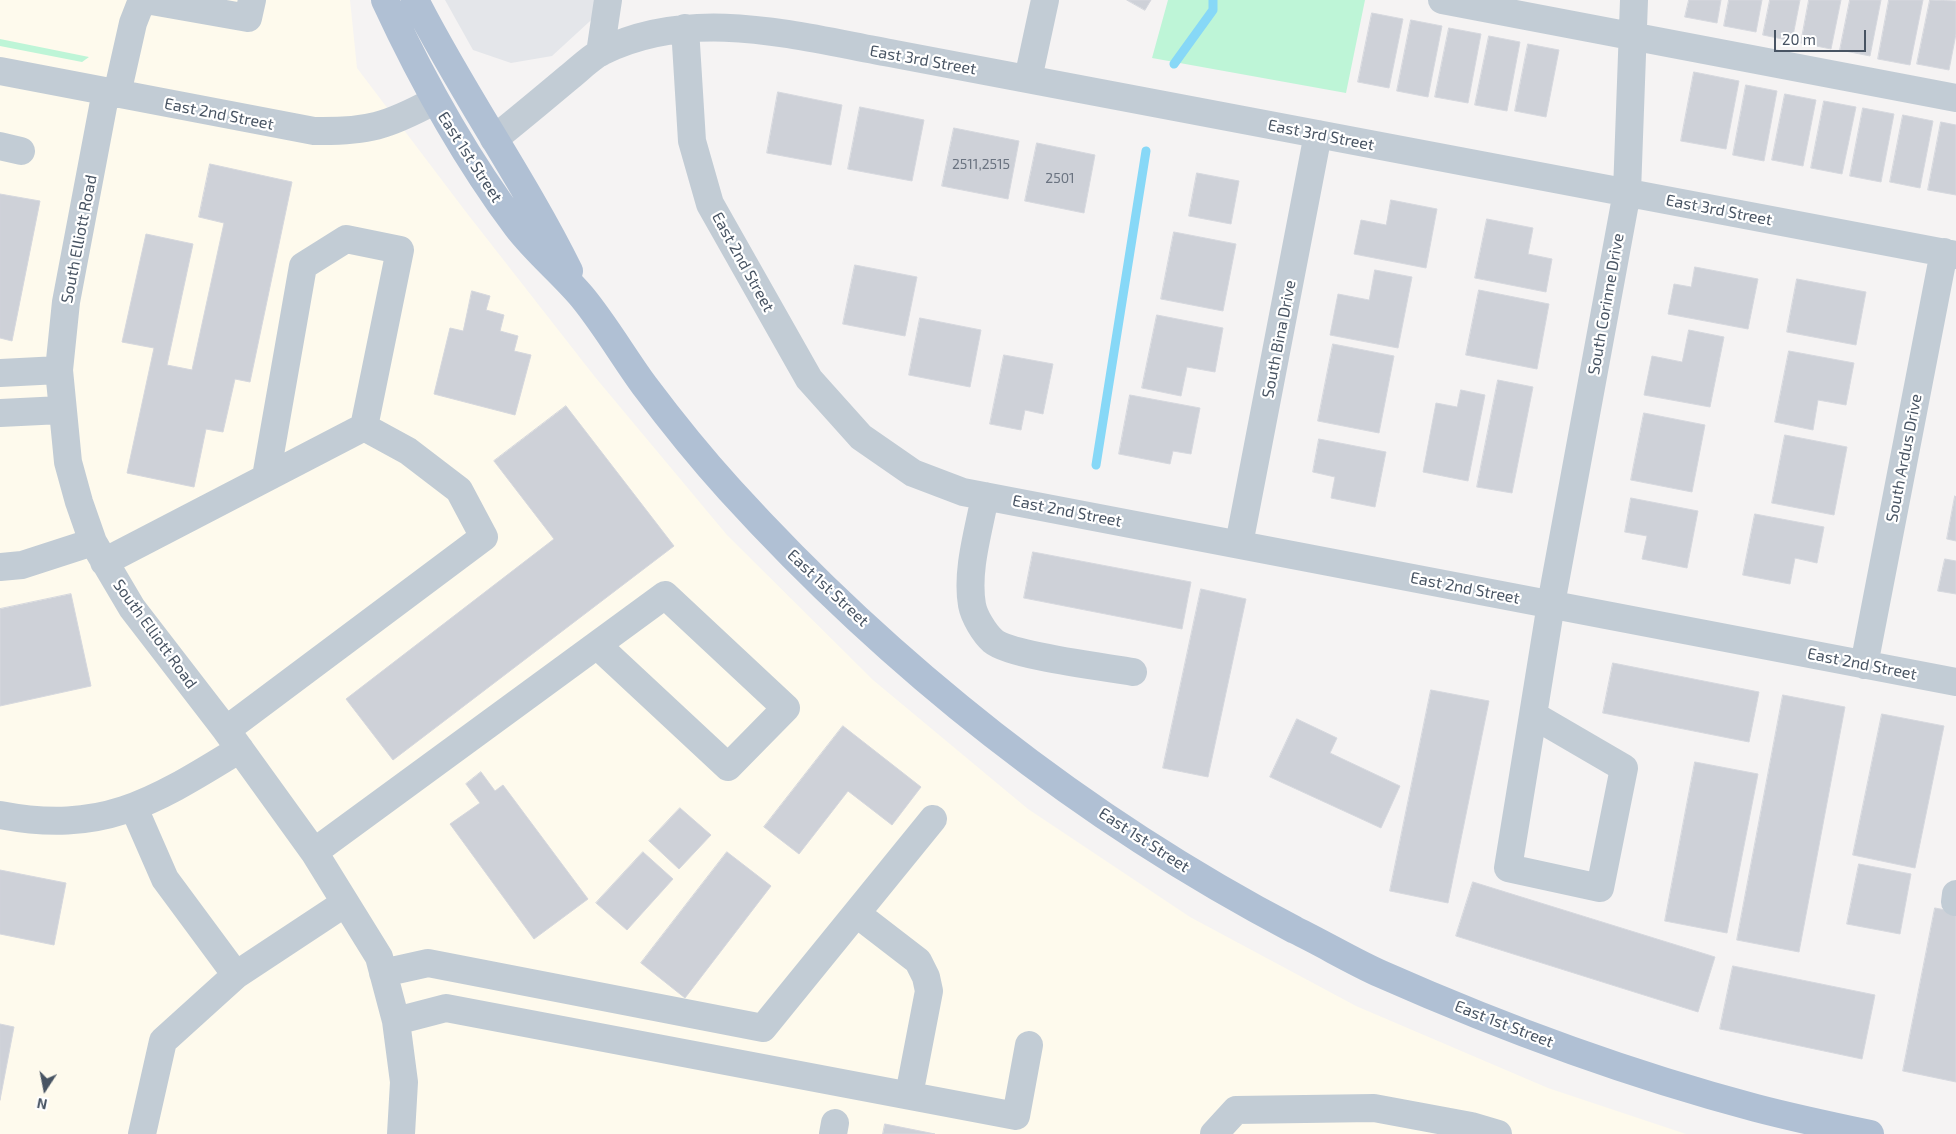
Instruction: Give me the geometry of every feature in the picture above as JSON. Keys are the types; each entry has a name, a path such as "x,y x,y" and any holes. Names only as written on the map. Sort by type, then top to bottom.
{"main road":[{"name":"East 1st Street","path":"385,0 434,102 475,167 520,231 582,297 646,387 727,488 816,580 945,695 1028,761 1145,842 1238,900 1377,972 1509,1028 1625,1070 1750,1106 1870,1134"},
{"name":"East 1st Street","path":"415,0 461,86 542,218 582,297"}],"street":[{"name":"South Elliott Road","path":"142,0 133,22 112,92 66,302 59,370 61,410 68,462 98,552 132,608 233,739 314,852 379,957 396,1021 404,1082 401,1134"},
{"path":"146,0 248,18 252,0"},
{"path":"600,53 608,0"},
{"path":"1028,79 1045,0"},
{"path":"1442,0 1956,98"},
{"name":"South Corinne Drive","path":"1533,715 1624,768 1600,888 1508,868 1551,604 1627,192 1634,0"},
{"name":"East 3rd Street","path":"686,28 718,26 754,29 1028,79 1950,254"},
{"name":"East 2nd Street","path":"686,28 692,141 710,204 809,379 861,437 914,473 963,492 1956,682"},
{"path":"494,139 600,53 646,36 686,28"},
{"name":"East 2nd Street","path":"0,71 314,131 345,132 374,128 402,119 434,102"},
{"name":"South Bina Drive","path":"1239,544 1318,134"},
{"path":"266,477 303,266 346,239 400,250 364,427"},
{"name":"South Ardus Drive","path":"1864,665 1950,254"},
{"path":"0,373 59,370"},
{"path":"0,413 61,410"},
{"path":"0,567 98,552 266,477 364,427"},
{"path":"0,815 71,821 99,818 134,808 169,792 484,537 459,490 408,451 364,427"},
{"path":"985,496 972,573 972,606 981,626 993,641 1014,651 1133,672"},
{"path":"314,852 665,595 786,708 728,767 597,645"},
{"path":"134,808 165,879 236,975"},
{"path":"383,973 428,963 763,1028 932,819"},
{"path":"142,1134 163,1041 236,975 345,903"},
{"path":"857,914 918,961 926,976 929,991 909,1096"},
{"path":"396,1021 446,1008 1016,1116 1030,1045"},
{"path":"1214,1134 1236,1110 1374,1108 1471,1126 1498,1134"}],"shaded area":[{"path":"0,0 350,0 357,68 466,212 595,377 727,535 873,680 1028,809 1190,917 1356,1006 1548,1088 1686,1134 0,1134"},
{"path":"445,0 613,0 552,56 511,63 473,50"}],"green space":[{"path":"1168,0 1365,0 1346,93 1152,58"},
{"path":"0,39 89,57 82,62 0,46"}],"building":[{"path":"1127,0 1151,0 1145,10"},
{"path":"1689,0 1721,0 1717,23 1685,17"},
{"path":"1729,0 1762,0 1756,32 1724,26"},
{"path":"1770,0 1800,0 1792,41 1763,35"},
{"path":"1809,0 1841,0 1831,49 1801,43"},
{"path":"1850,0 1881,0 1870,56 1840,50"},
{"path":"1889,0 1923,0 1910,65 1878,59"},
{"path":"1930,0 1956,1 1956,34 1949,70 1917,64"},
{"path":"1372,13 1403,19 1389,88 1358,82"},
{"path":"1411,20 1442,26 1428,97 1397,91"},
{"path":"1449,28 1481,34 1468,103 1435,97"},
{"path":"1489,36 1520,42 1507,111 1475,105"},
{"path":"1528,44 1559,50 1546,117 1515,111"},
{"path":"1694,72 1739,81 1726,149 1681,141"},
{"path":"1746,85 1777,91 1764,161 1733,155"},
{"path":"778,92 842,105 831,165 767,153"},
{"path":"1785,94 1816,100 1803,166 1772,160"},
{"path":"1824,101 1856,107 1842,174 1811,168"},
{"path":"860,107 924,120 912,181 848,169"},
{"path":"1863,108 1894,114 1881,182 1850,176"},
{"path":"1903,115 1933,121 1920,188 1890,182"},
{"path":"1941,122 1956,125 1956,195 1928,190"},
{"path":"954,128 1019,141 1008,199 942,186"},
{"path":"1037,143 1095,155 1084,213 1025,201"},
{"path":"210,164 292,182 250,382 235,379 223,432 206,429 194,487 127,473 154,348 122,342 146,234 193,244 167,365 192,370 224,223 199,217"},
{"path":"1197,173 1239,181 1231,224 1189,216"},
{"path":"0,194 40,201 12,341 0,338"},
{"path":"1391,200 1437,209 1426,268 1354,254 1361,220 1386,225"},
{"path":"1487,219 1533,228 1528,254 1552,259 1546,292 1475,278"},
{"path":"1174,232 1236,244 1223,311 1161,299"},
{"path":"855,265 917,277 905,336 843,324"},
{"path":"1695,267 1758,279 1748,329 1668,314 1674,284 1691,287"},
{"path":"1375,270 1412,277 1398,348 1330,335 1338,294 1369,300"},
{"path":"1797,279 1866,292 1856,345 1787,332"},
{"path":"1479,290 1549,304 1537,369 1466,355"},
{"path":"472,291 490,296 486,310 504,315 500,331 518,336 514,351 531,355 515,415 434,394 450,328 463,331"},
{"path":"1157,315 1223,328 1215,372 1187,367 1181,396 1142,388"},
{"path":"920,318 981,330 970,387 909,375"},
{"path":"1689,330 1724,337 1710,407 1644,395 1652,356 1682,362"},
{"path":"1333,344 1394,356 1379,433 1318,421"},
{"path":"1789,351 1854,363 1846,405 1818,400 1813,430 1775,422"},
{"path":"1004,355 1053,364 1043,414 1025,410 1021,430 990,424"},
{"path":"1498,380 1533,387 1512,493 1477,487"},
{"path":"1461,390 1485,395 1468,481 1423,472 1436,403 1457,407"},
{"path":"1130,395 1200,408 1191,454 1173,451 1170,464 1119,454"},
{"path":"566,406 674,546 393,760 346,699 554,539 494,461"},
{"path":"1644,413 1705,425 1692,492 1631,480"},
{"path":"1785,435 1847,447 1834,515 1772,503"},
{"path":"1319,439 1386,452 1375,507 1331,498 1335,477 1313,472"},
{"path":"1956,497 1956,541 1947,539"},
{"path":"1631,498 1698,511 1687,568 1642,559 1647,536 1625,532"},
{"path":"1755,514 1824,527 1817,563 1795,558 1790,584 1743,575"},
{"path":"1033,552 1191,582 1182,629 1024,598"},
{"path":"1945,559 1956,561 1956,594 1938,591"},
{"path":"1201,589 1246,599 1208,777 1163,768"},
{"path":"71,594 91,686 0,706 0,609"},
{"path":"1613,663 1759,692 1749,742 1603,713"},
{"path":"1431,690 1489,701 1448,903 1390,891"},
{"path":"1783,695 1845,707 1799,952 1737,940"},
{"path":"1882,714 1944,726 1915,868 1853,855"},
{"path":"1297,719 1337,738 1330,753 1400,786 1381,828 1270,777"},
{"path":"843,726 921,787 892,825 848,791 799,854 764,827"},
{"path":"1695,762 1758,774 1727,933 1665,921"},
{"path":"481,772 495,791 503,785 588,899 534,939 450,824 480,803 466,784"},
{"path":"680,808 711,835 679,869 649,841"},
{"path":"643,852 673,879 627,930 596,903"},
{"path":"727,852 771,886 685,998 641,963"},
{"path":"1859,864 1911,874 1900,934 1847,924"},
{"path":"0,870 66,883 54,945 0,934"},
{"path":"1473,882 1715,957 1698,1012 1456,936"},
{"path":"1935,908 1956,912 1956,1082 1903,1071"},
{"path":"1733,966 1875,995 1862,1059 1720,1029"},
{"path":"0,1024 14,1027 0,1100"},
{"path":"885,1124 935,1134 883,1134"}],"waterway":[{"path":"1174,64 1213,10 1213,0"},
{"path":"1096,465 1146,151"}]}
